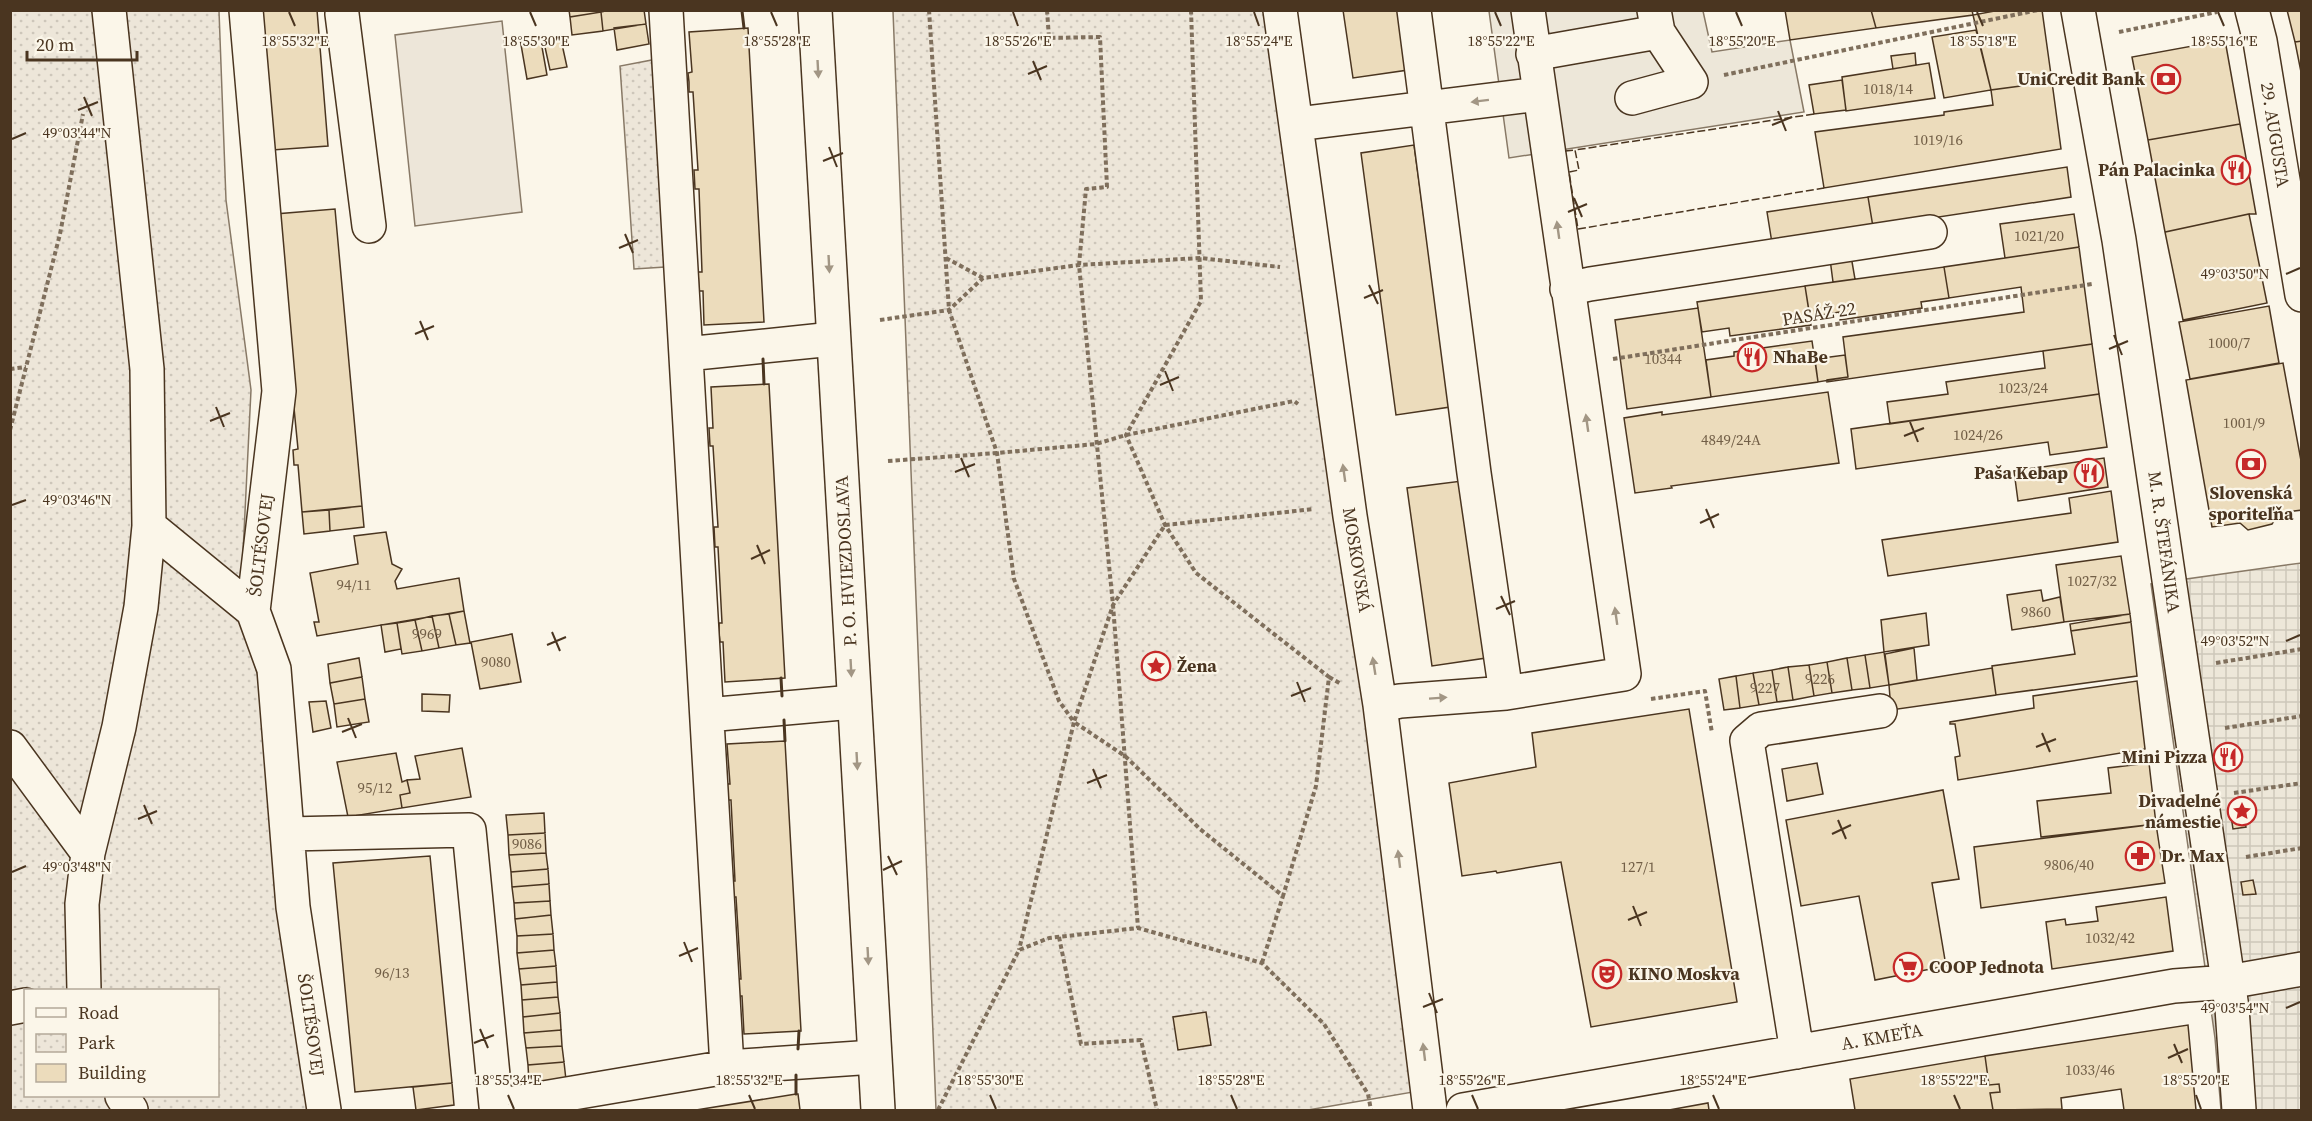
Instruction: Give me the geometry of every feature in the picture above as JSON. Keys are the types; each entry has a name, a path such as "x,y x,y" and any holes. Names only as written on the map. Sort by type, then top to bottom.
{"street":[{"path":"84,989 82,904 88,853 119,727 141,607 149,526 147,369 110,10"},
{"name":"ŠOLTÉSOVEJ","path":"246,10 279,391 253,611 274,669 293,906 324,1110"},
{"path":"666,10 727,1067"},
{"name":"P. O. HVIEZDOSLAVA","path":"815,10 878,1110"},
{"name":"MOSKOVSKÁ","path":"1280,10 1337,426 1380,705 1430,1110"},
{"path":"1414,10 1474,473 1506,693"},
{"path":"1380,705 1400,701 1506,693 1624,674 1528,10"},
{"name":"29. AUGUSTA","path":"2252,10 2260,41 2301,295"},
{"path":"347,12 369,226"},
{"path":"1533,54 1656,21 1691,82 1632,98"},
{"name":"M. R. ŠTEFÁNIKA","path":"2080,25 2125,277 2192,733 2232,1008 2239,1110"},
{"path":"1297,124 1539,94"},
{"path":"1567,289 1930,232"},
{"path":"686,354 833,339"},
{"path":"149,526 253,611"},
{"path":"707,715 853,702"},
{"path":"1797,1052 1747,741 1761,729 1880,711"},
{"path":"10,747 88,853"},
{"path":"288,834 469,830 496,1106 727,1067 874,1058"},
{"name":"A. KMEŤA","path":"1463,1110 2174,986 2228,982 2301,969"}],"path":[{"path":"929,10 950,310 997,453 1014,579 1059,701 1074,722 1125,756 1200,829 1283,896"},
{"path":"1047,10 1049,38 1100,37 1107,187 1086,189 1079,265 1113,605 1138,928"},
{"path":"1126,435 1201,301 1191,10"},
{"path":"1691,82 2038,10"},
{"path":"2080,25 2224,10"},
{"path":"10,430 60,234 83,111"},
{"path":"946,258 982,278 1079,265 1200,258 1277,266 1319,293"},
{"name":"PASÁŽ 22","path":"1620,358 2022,296 2125,277"},
{"path":"880,320 950,310 982,278"},
{"path":"10,369 26,367"},
{"path":"888,461 1096,444 1126,435 1294,401 1337,426"},
{"path":"1126,435 1165,525 1196,573 1329,677 1316,786 1262,963"},
{"path":"1165,525 1309,508 1350,516"},
{"path":"938,1110 1019,950 1074,722 1113,605 1165,525"},
{"path":"2182,669 2301,649"},
{"path":"1624,674 1628,702 1705,691 1715,746 1747,741"},
{"path":"2192,733 2301,716"},
{"path":"2201,798 2301,783"},
{"path":"2210,862 2301,848"},
{"path":"1019,950 1049,938 1138,928 1262,963 1324,1024 1368,1094 1371,1110"},
{"path":"1059,937 1081,1044 1141,1040 1157,1110"}],"green space":[{"path":"10,11 219,11 226,200 251,390 240,614 265,700 310,1110 11,1110"},
{"path":"893,11 1272,11 1425,1090 1308,1110 936,1110"},
{"path":"502,21 522,212 415,226 395,35"},
{"path":"652,60 665,267 634,269 620,66"}],"shaded area":[{"path":"1489,11 1703,11 1712,52 1790,40 1804,112 1509,158"},
{"name":"Divadelné námestie","path":"2301,563 2301,1110 2221,1110 2215,1038 2151,584"}],"building":[{"path":"253,10 317,10 328,146 272,150"},
{"path":"569,10 600,10 601,12 570,17"},
{"path":"644,10 646,24 603,31 601,12"},
{"path":"1343,10 1399,10 1408,70 1353,78"},
{"path":"1785,10 1871,10 1876,28 1790,40"},
{"path":"1871,10 1972,10 1973,15 1876,28"},
{"path":"2000,10 2042,10 2052,82 1991,90 1973,15"},
{"path":"2287,10 2302,10 2302,41 2295,42"},
{"path":"601,12 603,31 572,35 570,17"},
{"path":"646,24 649,44 617,50 614,28"},
{"path":"748,28 764,322 704,325 703,291 699,291 698,272 702,272 699,189 695,189 694,170 698,170 693,92 689,92 688,73 692,72 689,32"},
{"path":"1976,30 1991,90 1944,98 1932,37"},
{"path":"560,35 567,67 550,70 543,38"},
{"path":"540,36 547,75 527,79 520,39"},
{"path":"2225,40 2240,124 2148,140 2132,57"},
{"path":"2302,41 2302,77 2295,42"},
{"path":"1915,53 1916,65 1893,69 1891,56"},
{"path":"1929,63 1935,98 1846,111 1842,77"},
{"path":"1842,80 1846,110 1814,114 1809,85"},
{"path":"2052,82 2061,149 1824,188 1815,132 1944,115 1944,112 1993,105 1991,90"},
{"path":"2240,124 2256,214 2165,232 2148,140"},
{"path":"1414,145 1450,407 1396,415 1361,153"},
{"path":"2067,167 2071,197 1873,227 1868,197"},
{"path":"1868,197 1873,227 1772,243 1767,212"},
{"path":"335,209 362,506 302,512 298,465 294,465 293,450 298,449 275,214"},
{"path":"2074,214 2079,247 2005,258 2000,224"},
{"path":"2249,214 2267,303 2183,320 2165,232"},
{"path":"2079,247 2092,344 1827,382 1827,380 1848,377 1843,337 2024,312 2021,287 1949,298 1944,267"},
{"path":"1851,256 1855,279 1833,282 1830,259"},
{"path":"1944,267 1949,298 1921,302 1922,308 1840,320 1839,312 1810,317 1805,286"},
{"path":"1805,286 1811,325 1730,336 1729,328 1702,332 1697,302"},
{"path":"2269,306 2279,363 2190,379 2179,322"},
{"path":"1698,308 1711,397 1627,409 1615,320"},
{"path":"1812,341 1818,382 1711,397 1706,360 1734,356 1734,352"},
{"path":"2092,344 2099,394 1890,424 1887,402 1948,394 1946,382 2045,368 2043,351"},
{"path":"1845,355 1848,377 1818,382 1815,359"},
{"path":"2283,363 2302,466 2302,510 2279,513 2272,524 2248,530 2240,523 2212,527 2186,380"},
{"path":"769,384 785,678 725,682 723,642 720,642 719,633 719,623 722,623 718,547 715,547 714,527 718,527 713,446 710,446 709,428 713,428 711,387"},
{"path":"1828,392 1839,463 1635,493 1624,418 1662,412 1662,415"},
{"path":"2099,394 2107,447 2050,455 2048,442 1856,469 1851,429"},
{"path":"2104,458 2108,487 2018,501 2014,471"},
{"path":"1462,481 1486,658 1432,666 1407,488"},
{"path":"2111,491 2118,542 1888,576 1882,540 2071,513 2069,498"},
{"path":"362,506 364,527 330,531 329,510"},
{"path":"329,510 330,531 304,534 302,512"},
{"path":"386,532 392,564 402,569 395,581 397,589 459,578 464,611 317,636 314,622 319,622 310,573 358,564 354,536"},
{"path":"2121,556 2130,614 2064,622 2056,565"},
{"path":"2041,590 2043,601 2060,597 2064,622 2012,630 2007,595"},
{"path":"464,611 470,643 456,645 449,614"},
{"path":"1926,613 1929,645 1884,652 1881,620"},
{"path":"449,614 456,645 439,648 432,616"},
{"path":"2130,614 2131,622 2071,631 2070,624"},
{"path":"432,616 439,648 422,651 415,620"},
{"path":"415,620 422,651 402,654 397,623"},
{"path":"2131,622 2137,676 1996,695 1992,666 2075,654 2071,631"},
{"path":"397,623 401,649 385,652 381,625"},
{"path":"512,634 521,682 480,689 471,642"},
{"path":"1914,648 1917,680 1889,685 1885,654"},
{"path":"1884,652 1889,685 1870,688 1865,655"},
{"path":"1865,655 1870,688 1852,690 1847,658"},
{"path":"359,658 362,677 330,683 328,664"},
{"path":"1847,658 1852,690 1832,693 1827,662"},
{"path":"1827,662 1832,693 1814,696 1809,665"},
{"path":"1809,665 1814,696 1793,700 1788,667"},
{"path":"1788,667 1793,700 1777,702 1772,670"},
{"path":"1992,668 1996,695 1891,710 1889,685"},
{"path":"1772,670 1777,702 1759,705 1753,673"},
{"path":"1753,673 1759,705 1740,708 1736,676"},
{"path":"1736,676 1740,708 1724,710 1719,679"},
{"path":"362,677 365,699 334,704 330,683"},
{"path":"2137,681 2145,749 1958,780 1955,757 1960,756 1955,724 1950,724 1950,722 2034,708 2033,696"},
{"path":"422,694 450,695 449,712 422,711"},
{"path":"365,699 369,722 337,727 334,704"},
{"path":"326,701 331,728 313,732 309,702"},
{"path":"1689,709 1737,1002 1591,1027 1561,862 1497,873 1496,871 1462,876 1449,783 1536,767 1532,733"},
{"path":"785,741 801,1031 744,1034 742,996 738,996 736,979 741,979 736,897 733,897 733,881 735,881 731,800 728,800 727,784 730,784 727,744"},
{"path":"462,748 471,797 402,808 400,795 410,793 407,780 420,779 415,756"},
{"name":"Mini Pizza","path":"2233,749 2235,762 2223,764 2221,751"},
{"path":"396,753 402,782 407,780 410,793 400,795 402,808 348,817 337,762"},
{"path":"1817,763 1823,794 1787,801 1782,769"},
{"path":"2149,763 2156,824 2041,837 2037,801 2111,793 2108,768"},
{"path":"1943,790 1959,879 1932,883 1946,966 1875,980 1859,896 1801,906 1786,820"},
{"path":"544,813 545,833 508,835 506,815"},
{"path":"2244,814 2246,827 2233,829 2231,816"},
{"path":"2156,824 2165,883 1981,908 1974,847"},
{"path":"545,833 546,853 509,855 508,835"},
{"path":"546,853 548,869 511,872 509,855"},
{"path":"430,856 452,1083 355,1092 333,863"},
{"path":"548,869 549,884 512,887 511,872"},
{"path":"2253,880 2256,894 2243,895 2241,882"},
{"path":"549,884 550,901 514,903 512,887"},
{"path":"2166,897 2173,951 2052,969 2046,922 2065,919 2066,925 2098,921 2096,907"},
{"path":"550,901 551,915 515,919 514,903"},
{"path":"551,915 553,934 517,936 515,919"},
{"path":"553,934 554,950 517,953 517,936"},
{"path":"554,950 556,966 519,969 517,953"},
{"path":"556,966 557,982 521,985 519,969"},
{"path":"557,982 558,997 522,1000 521,985"},
{"path":"558,997 560,1013 523,1017 522,1000"},
{"path":"1206,1012 1211,1045 1178,1050 1173,1017"},
{"path":"560,1013 561,1030 524,1033 523,1017"},
{"path":"2188,1025 2196,1110 2124,1110 2121,1089 2061,1098 2062,1109 1993,1110 1990,1093 2000,1092 1999,1084 1989,1085 1985,1056"},
{"path":"561,1030 562,1046 526,1048 524,1033"},
{"path":"562,1046 564,1062 528,1065 526,1048"},
{"path":"1985,1056 1989,1085 1999,1084 2000,1092 1990,1093 1993,1110 1855,1110 1850,1079"},
{"path":"564,1062 566,1080 529,1083 528,1065"},
{"path":"452,1083 454,1105 416,1110 413,1087"},
{"path":"798,1094 800,1110 696,1110"},
{"path":"1708,1103 1709,1110 1669,1110"}],"fence":[{"path":"1814,114 1575,150 1579,170 1569,172 1578,229 1824,188"},
{"path":"1565,151 1575,150"}],"wall":[{"path":"742,11 744,28"},
{"path":"763,359 764,384"},
{"path":"781,678 782,696"},
{"path":"784,720 785,741"},
{"path":"798,1049 799,1031"},
{"path":"796,1075 796,1094"}],"place":[{"name":"UniCredit Bank","path":"2166,79"},
{"name":"Pán Palacinka","path":"2236,170"},
{"name":"NhaBe","path":"1752,357"},
{"name":"Slovenská sporiteľňa","path":"2251,464"},
{"name":"Paša Kebap","path":"2089,473"},
{"name":"Žena","path":"1156,666"},
{"name":"Mini Pizza","path":"2228,757"},
{"name":"Divadelné námestie","path":"2242,811"},
{"name":"Dr. Max","path":"2140,856"},
{"name":"COOP Jednota","path":"1908,967"},
{"name":"KINO Moskva","path":"1607,974"}]}
